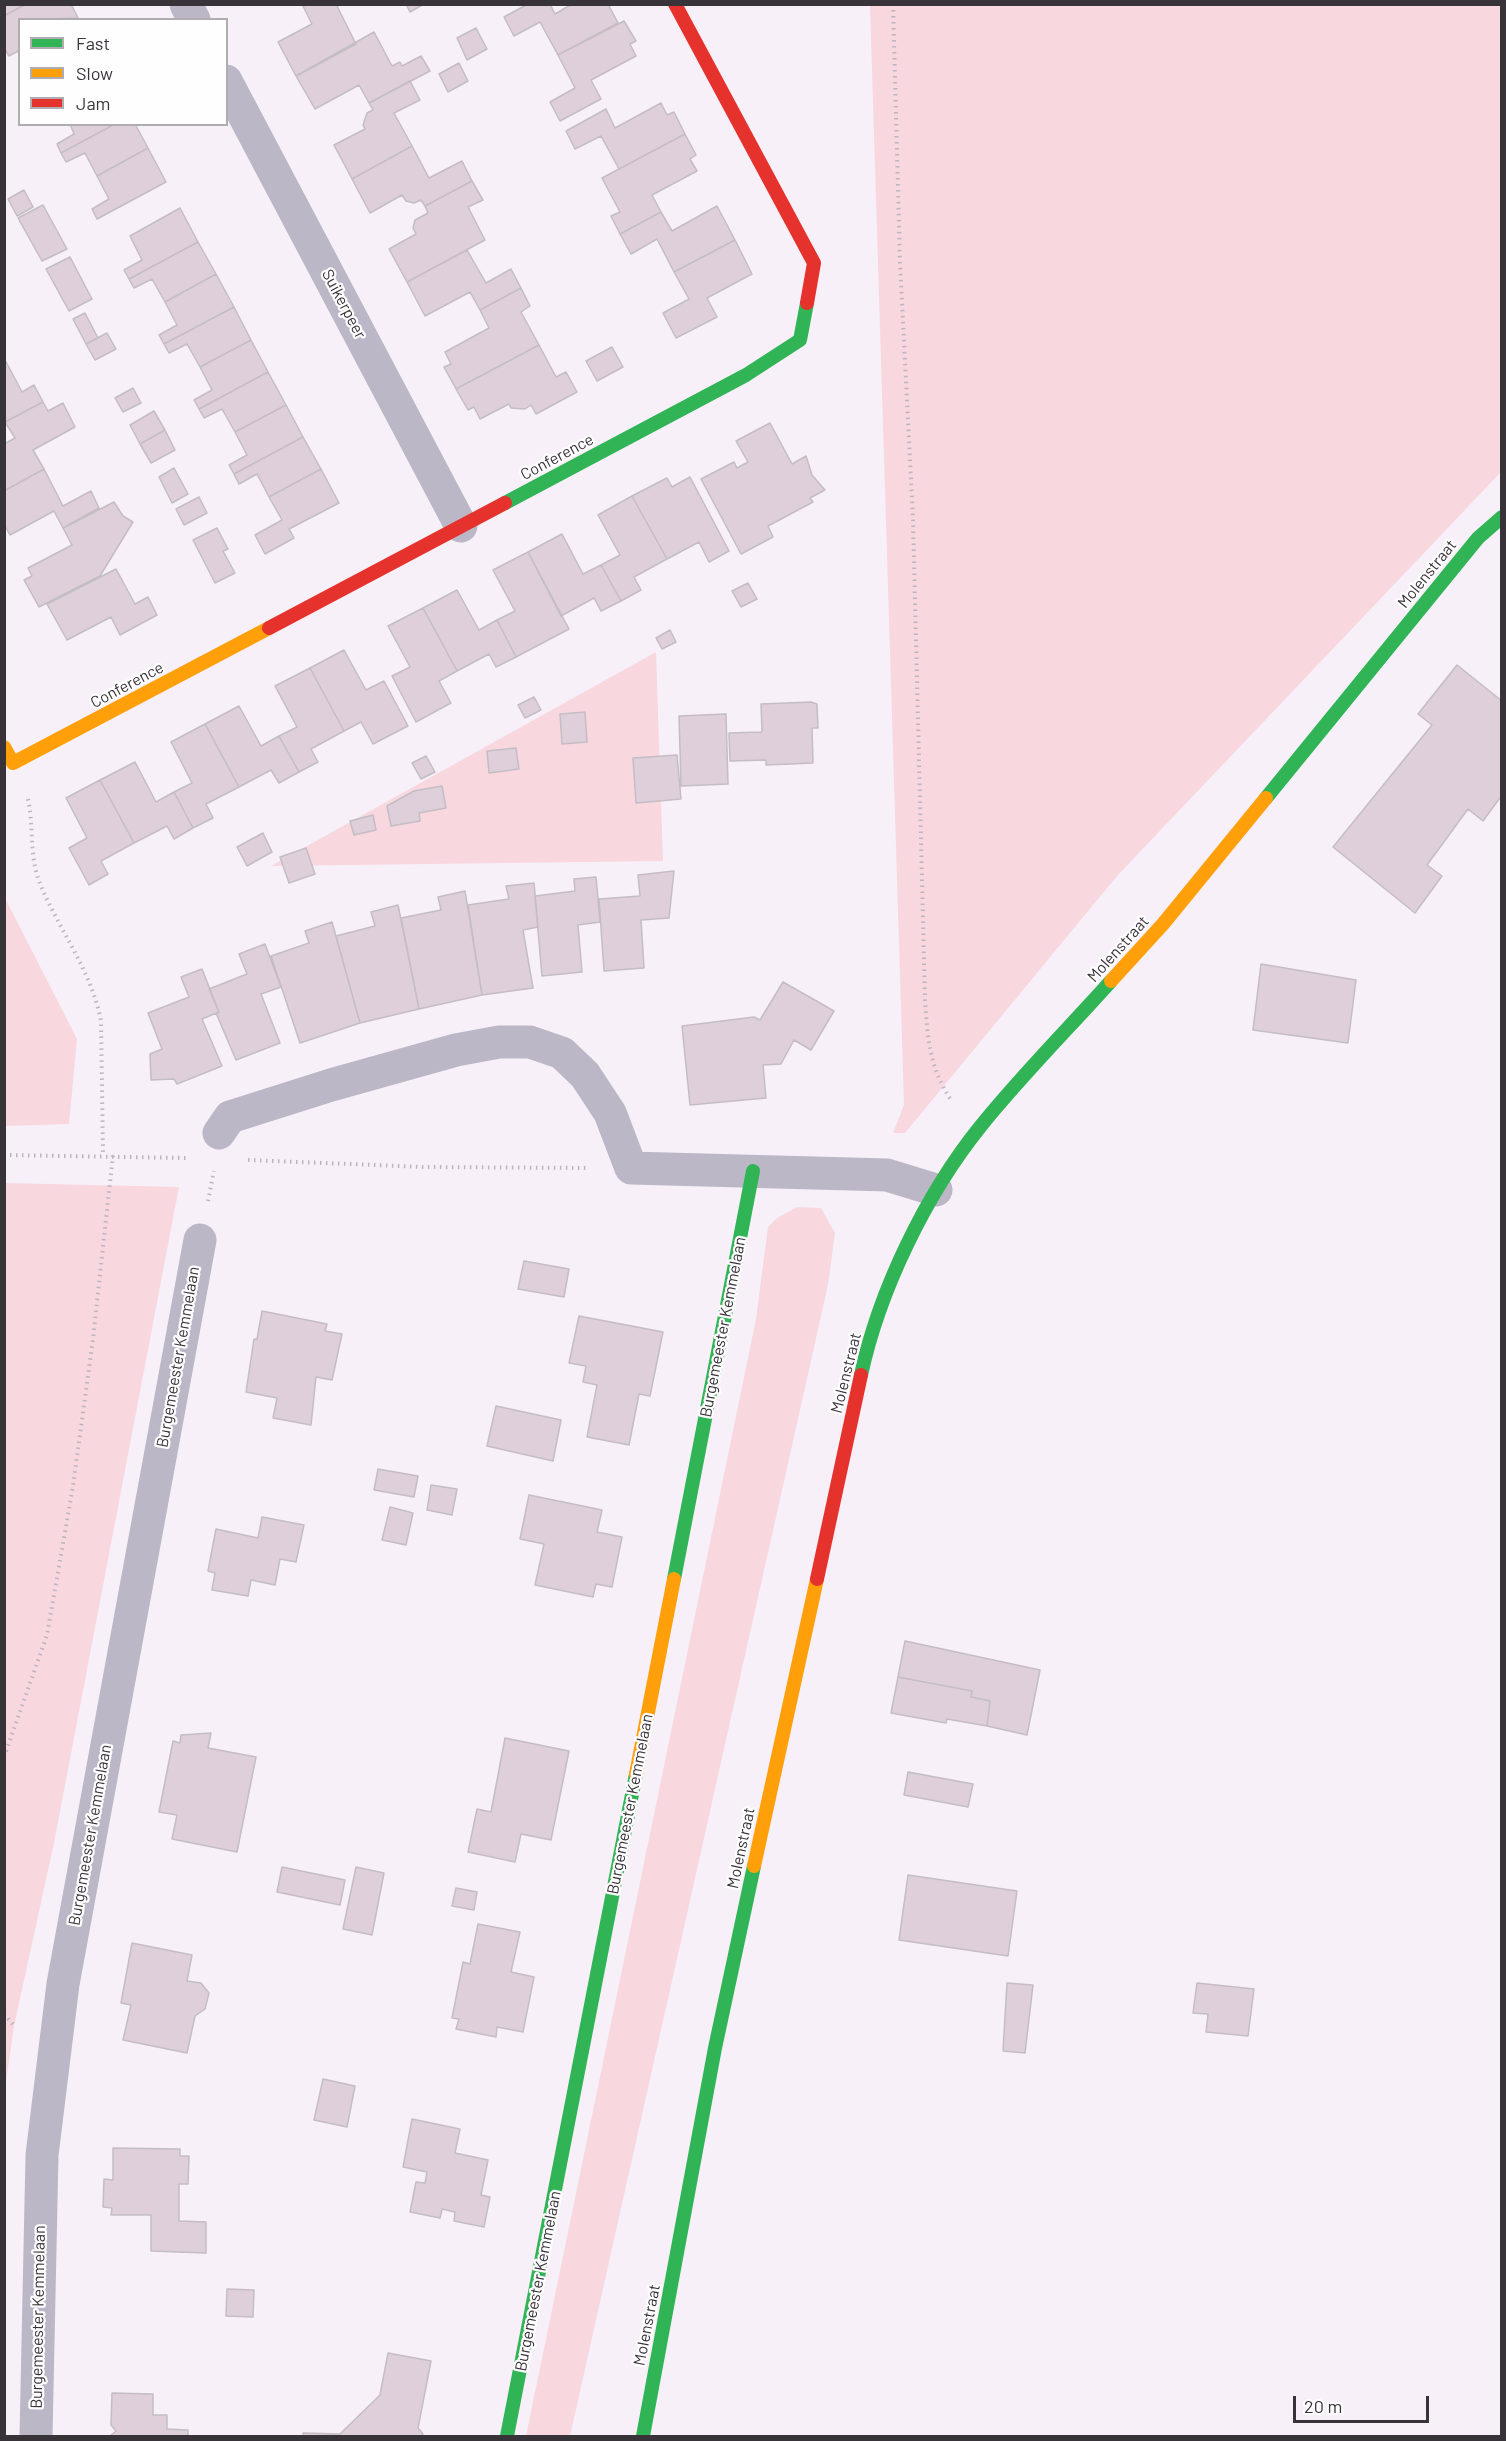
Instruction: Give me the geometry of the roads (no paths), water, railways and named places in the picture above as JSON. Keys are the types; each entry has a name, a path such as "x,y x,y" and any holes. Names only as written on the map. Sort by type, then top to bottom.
{"street":[{"path":"186,4 193,18"},
{"name":"Conference","path":"4,747 13,764 746,375 800,340 814,263 675,4"},
{"name":"Suikerpeer","path":"228,85 461,526"},
{"name":"Molenstraat","path":"643,2436 715,2048 867,1346 913,1230 936,1190 981,1127 1164,924 1478,538 1502,517"},
{"path":"219,1133 230,1117 331,1085 456,1050 499,1042 530,1042 562,1053 585,1075 610,1113 631,1168 886,1175 936,1190"},
{"name":"Burgemeester Kemmelaan","path":"507,2436 753,1171"},
{"name":"Burgemeester Kemmelaan","path":"36,2436 42,2155 63,1984 200,1240"}]}
